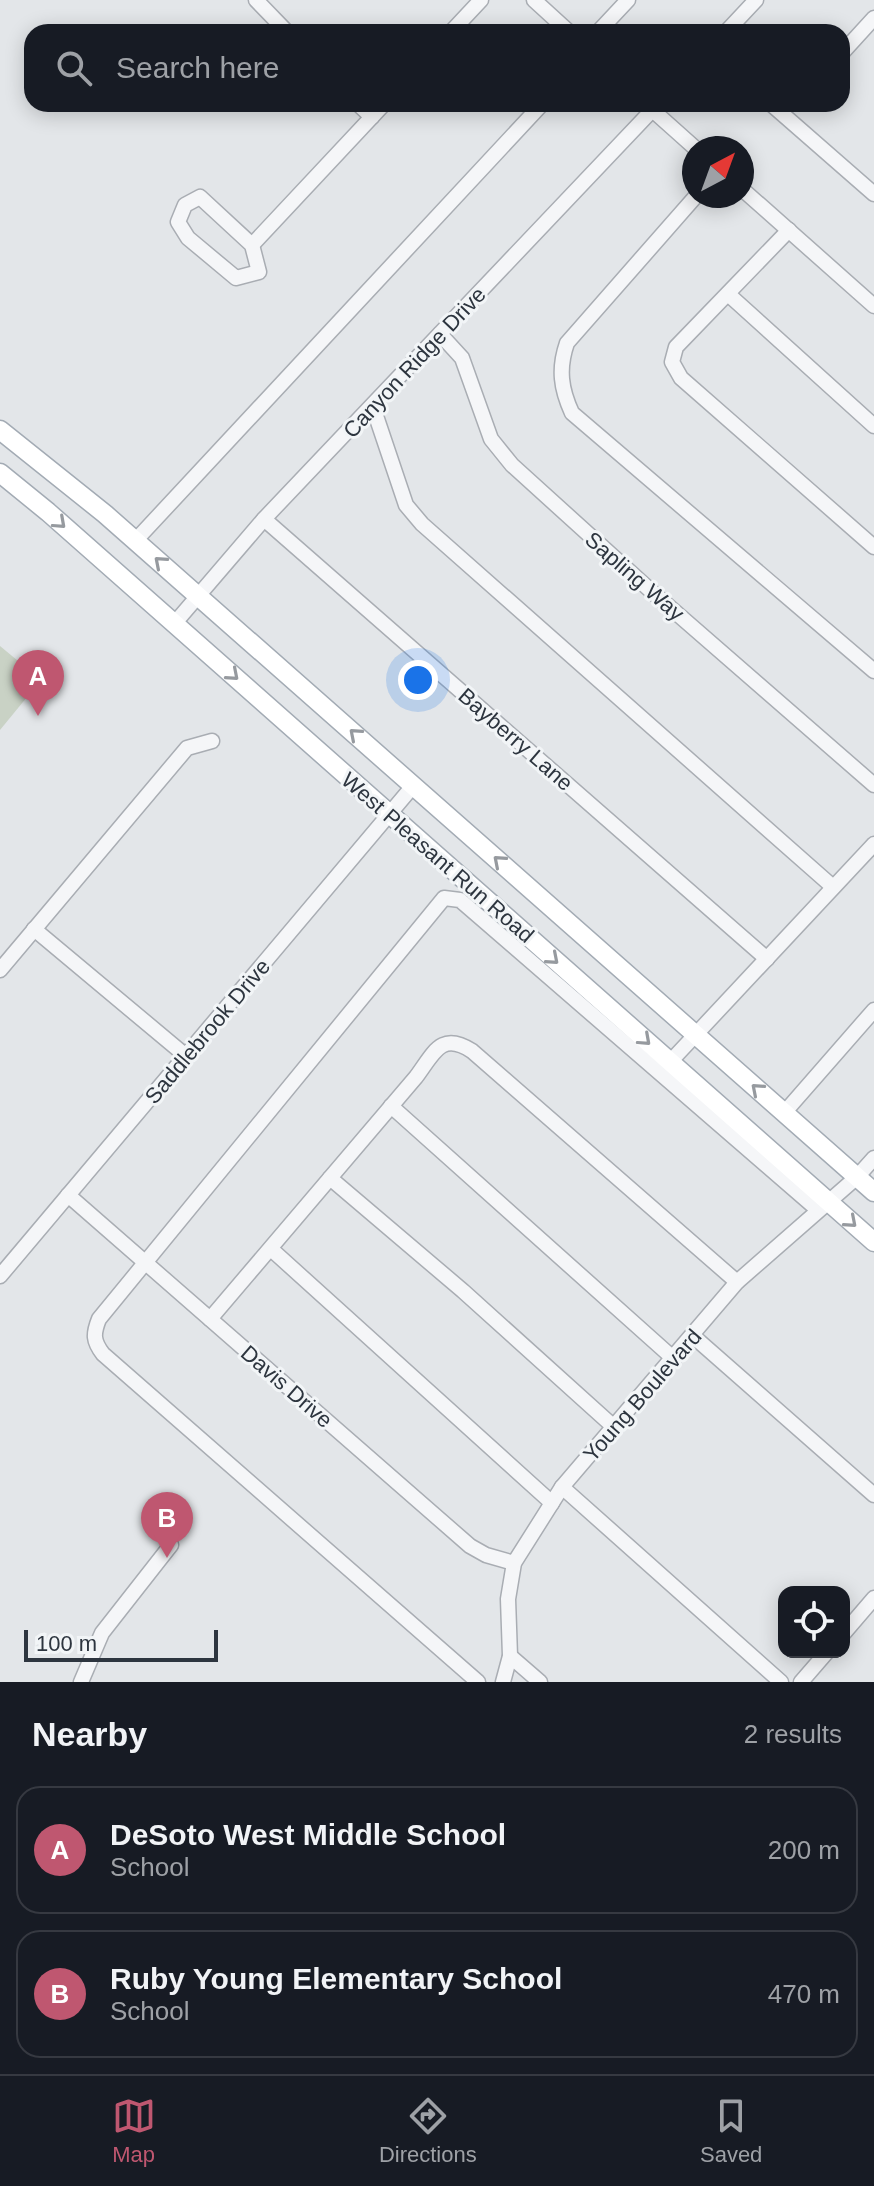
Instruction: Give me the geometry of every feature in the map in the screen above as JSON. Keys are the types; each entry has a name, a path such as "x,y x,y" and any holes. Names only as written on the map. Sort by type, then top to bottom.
{"main road":[{"name":"West Pleasant Run Road","path":"0,430 135,541 874,1192"},
{"name":"West Pleasant Run Road","path":"0,473 48,512 670,1062 823,1206 874,1242"}],"street":[{"path":"256,0 279,24"},
{"path":"458,24 481,0"},
{"path":"534,0 560,24"},
{"path":"606,24 628,0"},
{"path":"734,24 756,0"},
{"path":"850,44 874,18"},
{"path":"367,112 372,117"},
{"path":"252,245 377,112"},
{"path":"135,541 534,112"},
{"name":"Canyon Ridge Drive","path":"174,624 264,519 373,407 646,112"},
{"path":"658,112 683,136"},
{"path":"793,112 874,194"},
{"path":"200,197 252,245 259,272 236,278 188,238 178,222 185,205 200,197"},
{"path":"754,199 874,306"},
{"path":"685,208 567,343 560,377 563,395 572,413 874,671"},
{"path":"789,230 676,347 672,362 681,378 874,547"},
{"path":"728,294 874,426"},
{"name":"Sapling Way","path":"440,334 462,358 491,439 512,465 874,785"},
{"path":"373,407 406,505 422,524 833,887"},
{"name":"Bayberry Lane","path":"264,519 767,959"},
{"path":"0,970 187,748 212,741"},
{"name":"Saddlebrook Drive","path":"0,1276 413,786"},
{"path":"670,1062 874,844"},
{"path":"478,1682 103,1354 95,1344 93,1332 99,1319 444,898 460,900 823,1206"},
{"path":"34,929 186,1056"},
{"path":"784,1113 874,1010"},
{"path":"210,1319 438,1047 446,1042 461,1044 562,1127 737,1282"},
{"path":"391,1106 674,1359"},
{"name":"Young Boulevard","path":"503,1682 510,1656 508,1599 514,1563 562,1487 737,1282 857,1177 874,1158"},
{"path":"330,1178 463,1291 615,1428"},
{"name":"Davis Drive","path":"68,1195 470,1546 486,1555 514,1563"},
{"path":"271,1249 552,1503"},
{"path":"693,1336 874,1495"},
{"path":"562,1487 781,1682"},
{"path":"81,1682 102,1633 171,1545"},
{"path":"850,1626 874,1598"},
{"path":"510,1656 540,1682"},
{"path":"801,1682 822,1658"}],"shaded area":[{"path":"0,646 41,680 0,730"}],"place":[{"name":"DeSoto West Middle School","path":"38,716"},
{"name":"Ruby Young Elementary School","path":"167,1558"}]}
